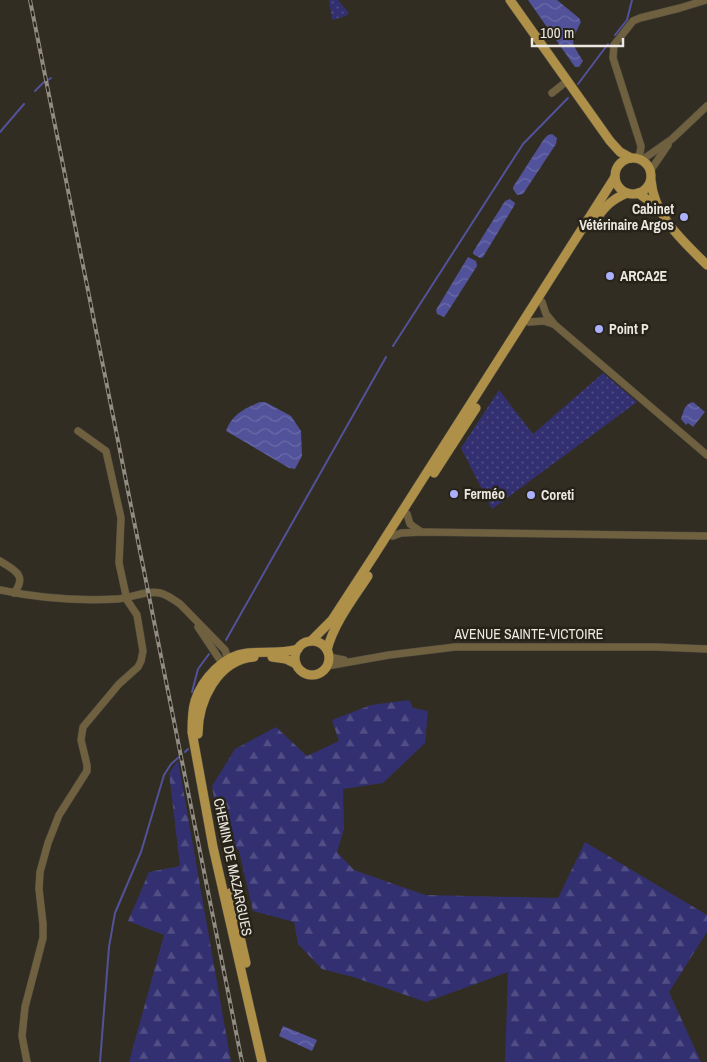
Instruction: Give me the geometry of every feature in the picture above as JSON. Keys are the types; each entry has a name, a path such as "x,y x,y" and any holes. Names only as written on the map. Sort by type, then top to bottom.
{"main road":[{"path":"510,0 610,141 620,152 637,159 651,173 654,198 664,218 679,237 707,265"},
{"path":"610,141 618,167"},
{"path":"311,641 332,620 375,554 615,177 621,162 637,159"},
{"path":"227,664 250,658 273,657 286,659 296,664 304,672 312,674 321,672 327,658 331,638 346,611 542,302 607,204 615,197 627,193 638,193 645,189 649,183 651,173"},
{"path":"615,177 619,187 627,193"},
{"path":"638,193 648,200 672,234 707,270"},
{"path":"296,664 298,649 306,642 311,641 320,643 327,658"},
{"path":"204,794 198,765 198,727 200,711 208,690 222,674 227,664 246,653 276,653 298,649"},
{"name":"CHEMIN DE MAZARGUES","path":"204,794 262,1062"},
{"name":"CHEMIN DE MAZARGUES","path":"204,794 240,933 266,1062"}],"street":[{"path":"637,159 641,146 613,58 614,45 633,21 706,0"},
{"path":"552,93 571,88"},
{"path":"637,159 672,139 707,106"},
{"path":"651,173 672,139"},
{"path":"542,302 546,314 555,325 707,454"},
{"path":"529,322 544,320 555,325"},
{"path":"28,1062 22,1036 25,1007 43,938 39,888 43,862 59,815 87,771 88,765 81,740 83,727 119,684 138,667 143,651 137,615 127,598 118,560 121,518 106,452 104,448 78,431"},
{"path":"407,514 408,521 412,526 423,532"},
{"path":"394,536 401,533 423,532 707,536"},
{"path":"0,561 16,571 20,577 20,585 14,593"},
{"path":"0,590 36,596 88,599 127,598 149,593 159,593 174,600 188,613 227,664"},
{"name":"AVENUE SAINTE-VICTOIRE","path":"327,658 352,661 455,648 656,647 707,650"}],"green space":[{"path":"329,0 338,0 349,13 346,16 332,20"},
{"path":"603,373 637,402 492,509 461,448 499,390 533,434"},
{"path":"409,700 413,708 428,711 425,743 383,783 343,789 344,829 337,852 354,870 425,895 558,898 585,842 707,915 707,932 669,992 701,1062 505,1062 508,972 426,1002 353,977 322,969 298,944 294,922 253,911 239,851 219,826 212,786 235,749 276,727 307,756 339,741 332,720 371,705"},
{"path":"178,760 231,1062 129,1062 164,935 128,921 149,872 180,866 169,773"}],"water":[{"path":"528,0 557,0 579,18 581,22 573,42 583,61 579,67 575,67"},
{"path":"552,134 557,138 556,144 523,194 517,195 513,187 544,139"},
{"path":"510,199 515,203 514,206 483,257 480,258 473,254 505,201"},
{"path":"468,257 476,261 477,266 444,317 437,314 436,310"},
{"path":"260,402 265,402 291,416 301,431 302,456 295,469 289,468 226,431 235,416"},
{"path":"693,402 705,412 693,427 688,423 686,425 681,419 686,406"},
{"path":"283,1026 317,1040 312,1051 279,1036"}],"waterway":[{"path":"615,35 627,20 632,0"},
{"path":"578,84 608,44"},
{"path":"35,91 44,82"},
{"path":"393,346 523,144 568,98"},
{"path":"0,132 24,104"},
{"path":"226,640 386,357"},
{"path":"192,692 198,669 209,654"},
{"path":"185,752 188,749"},
{"path":"100,1062 109,947 115,913 141,852 164,775 171,764 179,757"}],"railway":[{"path":"30,0 242,1062"}],"place":[{"name":"Cabinet Vétérinaire Argos","path":"684,217"},
{"name":"ARCA2E","path":"610,276"},
{"name":"Point P","path":"599,329"},
{"name":"Ferméo","path":"454,494"},
{"name":"Coreti","path":"531,495"}]}
